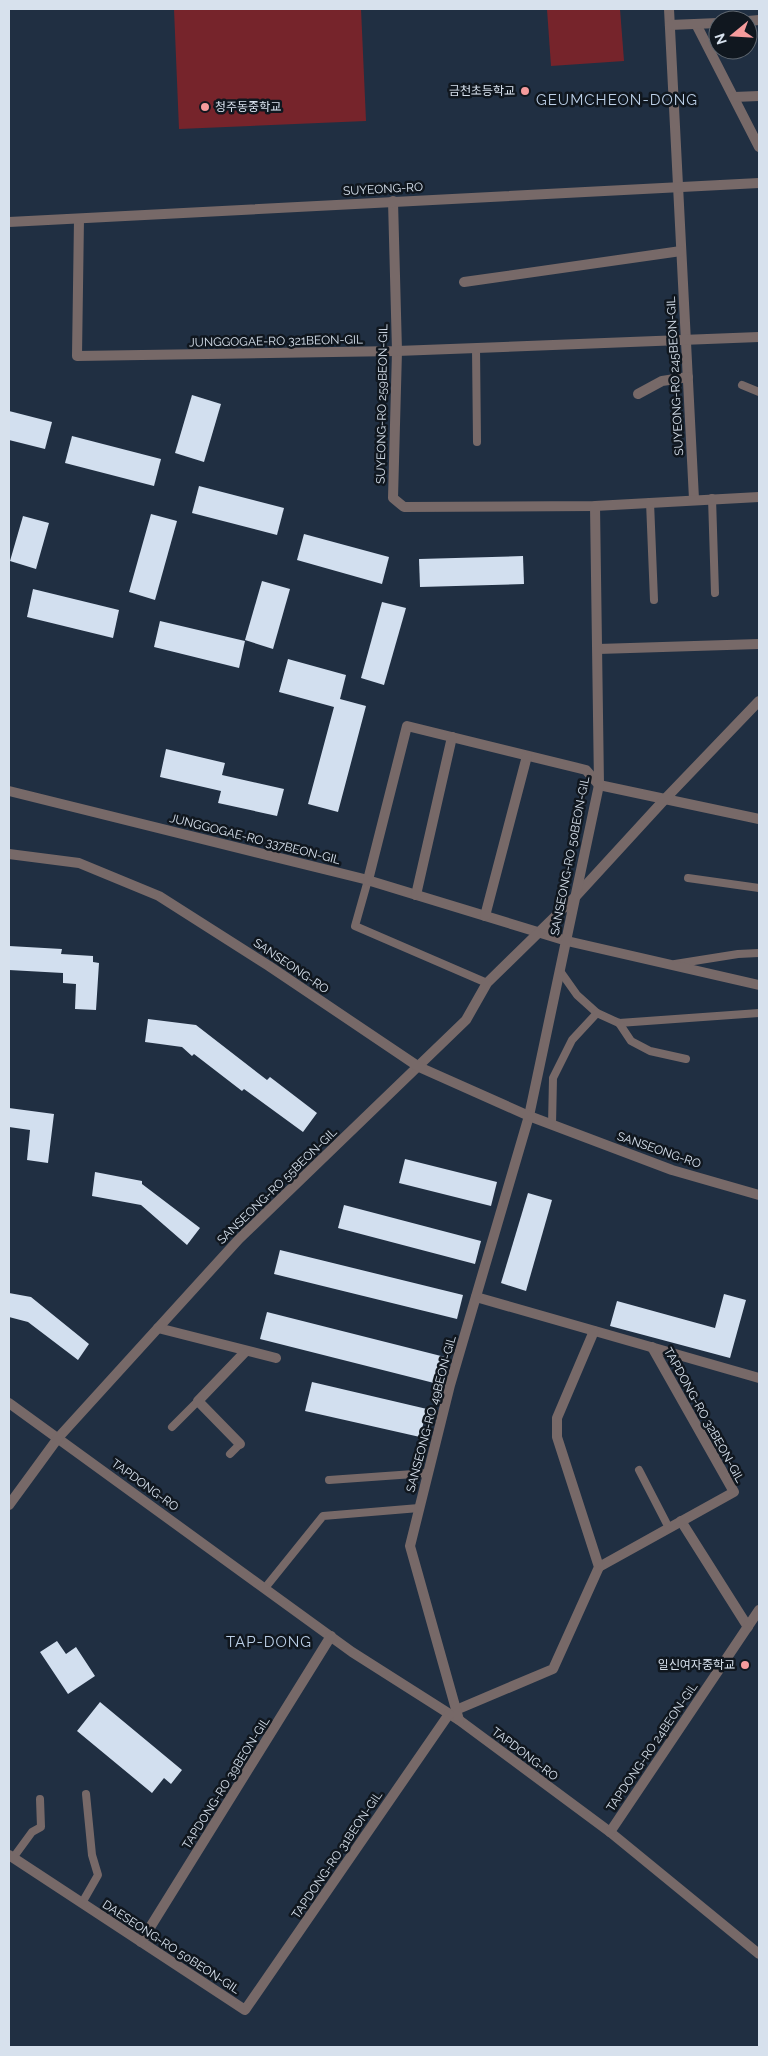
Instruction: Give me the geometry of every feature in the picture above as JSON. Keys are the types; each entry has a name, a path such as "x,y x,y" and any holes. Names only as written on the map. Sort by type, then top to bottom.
{"street":[{"name":"SUYEONG-RO 245BEON-GIL","path":"669,9 694,499"},
{"path":"670,25 708,23"},
{"path":"696,24 759,147"},
{"path":"734,97 759,96"},
{"name":"SUYEONG-RO","path":"9,222 759,183"},
{"name":"SUYEONG-RO 259BEON-GIL","path":"393,201 397,351 393,498 404,506 595,506 712,498 759,497"},
{"name":"JUNGGOGAE-RO 321BEON-GIL","path":"79,219 77,356 397,351 759,337"},
{"path":"464,282 681,251"},
{"path":"638,394 662,381 688,377"},
{"name":"SANSEONG-RO 50BEON-GIL","path":"529,1116 599,785 595,506"},
{"path":"598,650 759,644"},
{"name":"SANSEONG-RO 55BEON-GIL","path":"9,1505 58,1438 239,1239 466,1020 487,983 576,896 759,701"},
{"path":"368,880 407,726 586,770 599,785 759,818"},
{"path":"416,895 452,737"},
{"path":"486,916 527,756"},
{"name":"JUNGGOGAE-RO 337BEON-GIL","path":"9,791 368,880 567,941 759,985"},
{"name":"SANSEONG-RO","path":"9,854 79,863 159,896 269,966 419,1067 552,1125 672,1170 759,1195"},
{"name":"SANSEONG-RO 49BEON-GIL","path":"454,1715 410,1546 450,1385 529,1116"},
{"path":"476,1297 759,1378"},
{"path":"158,1328 276,1358"},
{"path":"454,1715 553,1670 599,1567 557,1437 557,1418 594,1331"},
{"name":"TAPDONG-RO 32BEON-GIL","path":"599,1567 734,1492 652,1347"},
{"path":"240,1444 198,1401 246,1351"},
{"name":"TAPDONG-RO","path":"9,1403 331,1636 454,1715 610,1832 759,1954"},
{"path":"681,1521 748,1627"},
{"name":"TAPDONG-RO 24BEON-GIL","path":"610,1832 759,1610"},
{"name":"TAPDONG-RO 39BEON-GIL","path":"141,1942 331,1636"},
{"name":"TAPDONG-RO 31BEON-GIL","path":"245,2010 454,1715"},
{"name":"DAESEONG-RO 50BEON-GIL","path":"11,1857 245,2010"}],"lane":[{"path":"476,348 477,442"},
{"path":"742,385 759,392"},
{"path":"712,498 714,593"},
{"path":"650,502 654,600"},
{"path":"688,878 759,888"},
{"path":"368,880 355,926 487,983"},
{"name":"JUNGGOGAE-RO 337BEON-GIL","path":"671,965 738,954 759,954"},
{"path":"560,971 577,995 597,1013 619,1023 759,1014"},
{"path":"552,1125 553,1078 572,1040 597,1013"},
{"path":"619,1023 631,1041 650,1051 686,1059"},
{"path":"172,1427 198,1401"},
{"path":"230,1454 240,1444"},
{"path":"639,1470 669,1528"},
{"path":"329,1480 428,1473"},
{"path":"265,1588 323,1516 419,1508"},
{"name":"DAESEONG-RO 50BEON-GIL","path":"82,1904 98,1875 92,1855 86,1794"},
{"name":"DAESEONG-RO 50BEON-GIL","path":"11,1857 32,1832 41,1826 40,1799"}],"shaded area":[{"path":"174,9 361,9 366,121 179,129"},
{"path":"547,9 620,9 624,61 551,66"}],"building":[{"path":"192,395 221,404 204,462 175,453"},
{"path":"9,411 52,422 45,449 9,440"},
{"path":"72,436 161,459 154,486 65,463"},
{"path":"199,486 284,508 277,535 192,513"},
{"path":"151,514 177,521 155,600 129,592"},
{"path":"23,516 49,523 36,569 10,561"},
{"path":"304,534 389,557 382,584 297,560"},
{"path":"523,556 524,584 420,587 419,559"},
{"path":"262,581 290,589 273,649 245,640"},
{"path":"33,589 119,610 113,638 27,617"},
{"path":"382,602 406,608 384,685 361,678"},
{"path":"160,621 245,641 239,668 154,647"},
{"path":"288,659 346,675 340,699 366,706 338,812 308,804 334,707 279,692"},
{"path":"166,749 225,763 222,775 284,789 277,816 218,803 221,791 160,777"},
{"path":"9,946 62,949 61,954 93,956 93,962 99,963 96,1010 75,1009 76,984 63,983 63,973 9,970"},
{"path":"148,1019 196,1025 267,1080 270,1077 317,1113 303,1132 244,1089 242,1091 194,1054 192,1056 182,1047 145,1042"},
{"path":"9,1108 54,1114 48,1163 27,1160 30,1130 9,1127"},
{"path":"405,1159 497,1182 491,1206 399,1183"},
{"path":"95,1172 142,1181 142,1184 200,1228 187,1245 141,1205 92,1196"},
{"path":"528,1193 552,1200 526,1291 501,1283"},
{"path":"344,1205 481,1241 475,1264 338,1228"},
{"path":"280,1250 463,1295 457,1319 274,1274"},
{"path":"9,1293 31,1297 89,1344 78,1360 28,1322 9,1317"},
{"path":"724,1294 746,1300 730,1358 610,1326 617,1301 715,1328"},
{"path":"267,1312 445,1357 438,1384 260,1339"},
{"path":"312,1382 427,1409 420,1437 305,1411"},
{"path":"57,1641 66,1654 76,1647 95,1676 68,1694 40,1652"},
{"path":"100,1702 182,1770 171,1784 164,1778 152,1793 77,1731"}],"place":[{"name":"금천초등학교","path":"525,91"},
{"name":"청주동중학교","path":"205,107"},
{"name":"일신여자중학교","path":"745,1665"}],"district":[{"name":"GEUMCHEON-DONG","path":"617,100"},
{"name":"TAP-DONG","path":"269,1642"}]}
